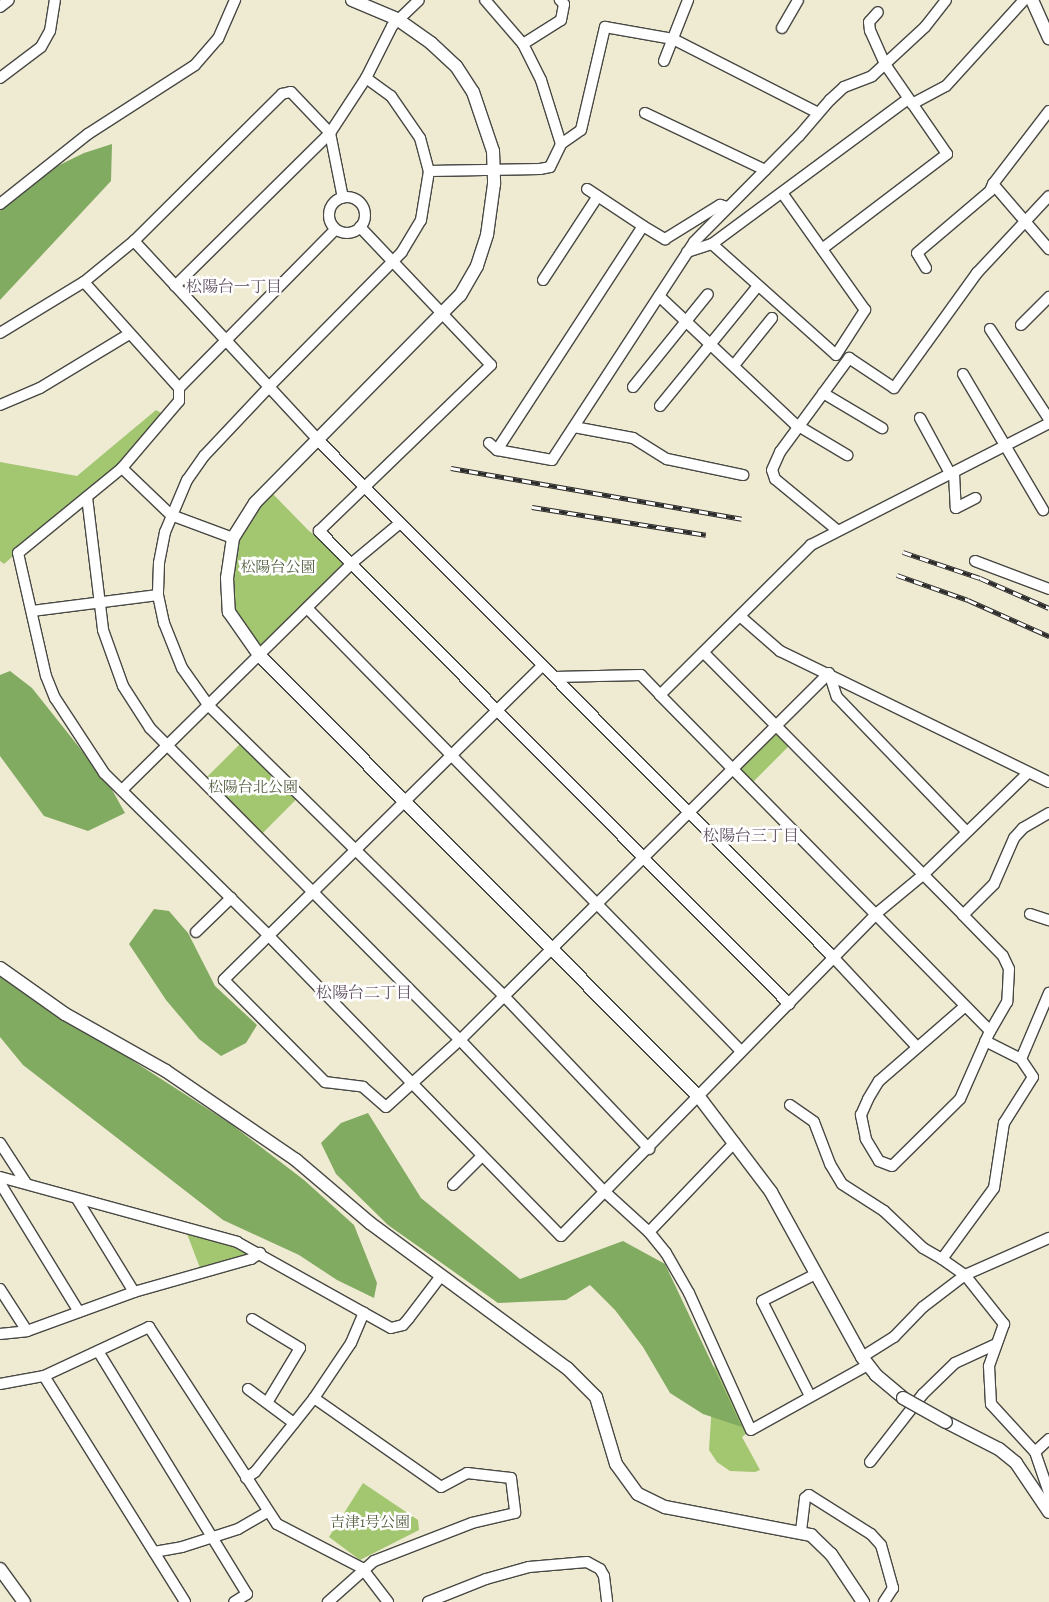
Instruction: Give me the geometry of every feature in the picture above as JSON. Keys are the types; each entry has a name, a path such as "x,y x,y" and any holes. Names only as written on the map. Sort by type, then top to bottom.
{"street":[{"path":"0,78 41,47 50,31 55,0"},
{"path":"0,204 88,134 195,65 218,39 235,0"},
{"path":"352,0 397,19 431,43 456,66 473,92 486,122 494,170 492,210 477,266 460,295 319,441 255,503 234,538 227,578 229,612 259,655 698,1097 735,1142 771,1192 865,1361 903,1398 1010,1458 1047,1508"},
{"path":"175,286 330,133 366,78 397,19 418,0"},
{"path":"485,0 523,44 544,87 561,144"},
{"path":"523,44 561,20 564,4 560,0"},
{"path":"664,62 688,0"},
{"path":"782,28 798,0"},
{"path":"643,226 493,446 552,460 687,252 844,87 872,76 924,27 946,0"},
{"path":"687,252 712,244 910,101 946,86 1024,0"},
{"path":"1032,0 1049,38"},
{"path":"822,249 948,154 885,64 870,31 869,22 878,12"},
{"path":"429,171 550,167 561,144 581,130 605,27 674,39 818,113"},
{"path":"366,78 391,96 411,121 429,171 421,220 413,237 393,260 204,456 187,480 171,516 159,563 158,596 171,643 182,668 209,706 357,848 504,996 649,1149"},
{"path":"0,333 84,282 134,241 282,94 291,92 330,133 342,198"},
{"path":"926,268 917,253 990,191 992,184 1049,110"},
{"path":"645,113 765,170"},
{"path":"992,184 1049,249"},
{"path":"587,189 665,239 720,205 728,207"},
{"path":"712,244 836,355 865,310 783,194"},
{"path":"543,280 598,196"},
{"path":"837,530 795,498 775,479 772,470 780,452 849,358 894,388 977,273 1027,223 1049,196"},
{"path":"342,198 354,198 362,206 365,217 360,227 351,232 336,229 330,214 334,204 342,198"},
{"path":"360,227 491,365 319,531 789,1004"},
{"path":"179,388 336,229"},
{"path":"134,241 319,441 834,958 916,1046"},
{"path":"84,282 179,388 179,400 122,468 18,553 46,676 55,698 86,751 104,774 268,935 562,1236 649,1149 741,1050 789,1004 877,913 923,875 1028,773"},
{"path":"660,406 710,342 758,286"},
{"path":"633,387 708,294"},
{"path":"659,296 735,364 795,424 800,425 847,455"},
{"path":"1021,325 1049,297"},
{"path":"735,364 772,318"},
{"path":"660,695 811,545 837,530 952,474 1049,421 990,329"},
{"path":"0,405 40,388 129,334"},
{"path":"963,374 1043,510"},
{"path":"823,393 882,428"},
{"path":"920,418 952,474 956,508 976,498"},
{"path":"574,427 633,438 667,459 743,475"},
{"path":"122,468 171,516 234,538"},
{"path":"87,497 98,603 111,658 123,686 150,728 460,1040 605,1192 649,1232 666,1253 689,1293 751,1430 865,1361 894,1337 923,1307 965,1276 1049,1238"},
{"path":"122,790 352,563 400,523"},
{"path":"976,561 1048,587"},
{"path":"32,611 158,596"},
{"path":"307,608 452,753 596,904 741,1050"},
{"path":"740,617 780,651 829,673 1049,782"},
{"path":"704,653 1003,956 1009,969 1007,1002 990,1031 960,1099 892,1166 879,1161 866,1139 861,1115 879,1081 916,1046 964,1007"},
{"path":"542,666 404,800 224,980 325,1082 363,1087 386,1107 414,1084 460,1040 733,766 829,673"},
{"path":"829,673 837,697 967,832"},
{"path":"555,677 641,675 733,766 877,913 964,1007 990,1031"},
{"path":"963,915 994,884 1014,838 1024,828 1049,813"},
{"path":"196,932 231,898"},
{"path":"1030,914 1049,920"},
{"path":"3,972 66,1014 166,1071 296,1160 370,1223 567,1368 590,1390 600,1405 616,1464 638,1494 674,1509 801,1531 811,1535 831,1554 863,1602"},
{"path":"1021,1059 1049,993"},
{"path":"942,1259 994,1188 1004,1123 1033,1077 1021,1059 986,1042"},
{"path":"790,1105 814,1122 830,1164 842,1184 884,1211 923,1248 965,1276 1004,1324 994,1346 988,1366 991,1404 1035,1452 1049,1493 1047,1508"},
{"path":"649,1232 735,1142"},
{"path":"0,1143 26,1183"},
{"path":"453,1185 482,1156"},
{"path":"0,1177 77,1199 199,1229 260,1253 364,1313 396,1329 409,1318 441,1276"},
{"path":"0,1183 79,1312"},
{"path":"77,1199 134,1292"},
{"path":"0,1334 27,1331 134,1292 251,1259 260,1253"},
{"path":"810,1396 762,1301 816,1274"},
{"path":"0,1289 27,1331"},
{"path":"246,1478 255,1472 314,1398 351,1343 364,1313"},
{"path":"252,1320 300,1348 268,1401"},
{"path":"0,1384 44,1376 149,1327 277,1524 362,1568 388,1602"},
{"path":"870,1462 923,1394 955,1363 994,1346"},
{"path":"98,1351 214,1536 247,1594 234,1602"},
{"path":"44,1376 185,1602"},
{"path":"248,1389 268,1401 294,1424"},
{"path":"314,1398 441,1487 467,1473 511,1478 515,1513 428,1539 362,1568 328,1602"},
{"path":"1035,1452 1049,1439"},
{"path":"801,1531 805,1498 809,1495 871,1534 881,1545 893,1588 884,1602"},
{"path":"154,1552 238,1529 268,1512"},
{"path":"428,1602 486,1579 529,1567 586,1562 600,1569 604,1576 607,1602"},
{"path":"0,1570 24,1602"}],"green space":[{"path":"112,144 111,181 0,300 0,206 39,175 84,153"},
{"path":"156,410 163,414 119,463 4,564 0,561 0,462 77,476"},
{"name":"松陽台公園","path":"269,490 309,531 352,563 259,655 229,612 233,538"},
{"path":"10,671 32,688 110,786 125,813 88,831 44,816 0,756 0,675"},
{"path":"776,725 793,742 751,784 734,767"},
{"name":"松陽台北公園","path":"242,742 298,798 263,833 207,777"},
{"path":"154,909 169,911 188,933 215,986 257,1025 246,1043 221,1056 199,1039 166,1000 129,944"},
{"path":"0,975 231,1124 304,1180 354,1225 377,1283 374,1298 337,1280 299,1255 223,1220 23,1065 0,1037"},
{"path":"368,1113 421,1198 520,1279 623,1241 665,1264 742,1427 703,1414 670,1393 643,1347 615,1310 590,1285 566,1300 498,1303 388,1225 336,1174 321,1143 341,1123"},
{"path":"186,1231 237,1242 249,1253 200,1268"},
{"path":"715,1357 751,1430 742,1437 760,1470 755,1472 730,1471 717,1462 709,1450"},
{"name":"吉津1号公園","path":"363,1483 418,1520 419,1530 360,1560 329,1537"}],"railway":[{"path":"451,468 742,519"},
{"path":"532,507 706,535"},
{"path":"903,552 980,578 1049,608"},
{"path":"897,575 968,600 1049,636"}],"district":[{"name":"松陽台一丁目","path":"234,287"},
{"name":"松陽台三丁目","path":"751,836"},
{"name":"松陽台二丁目","path":"364,993"}]}
